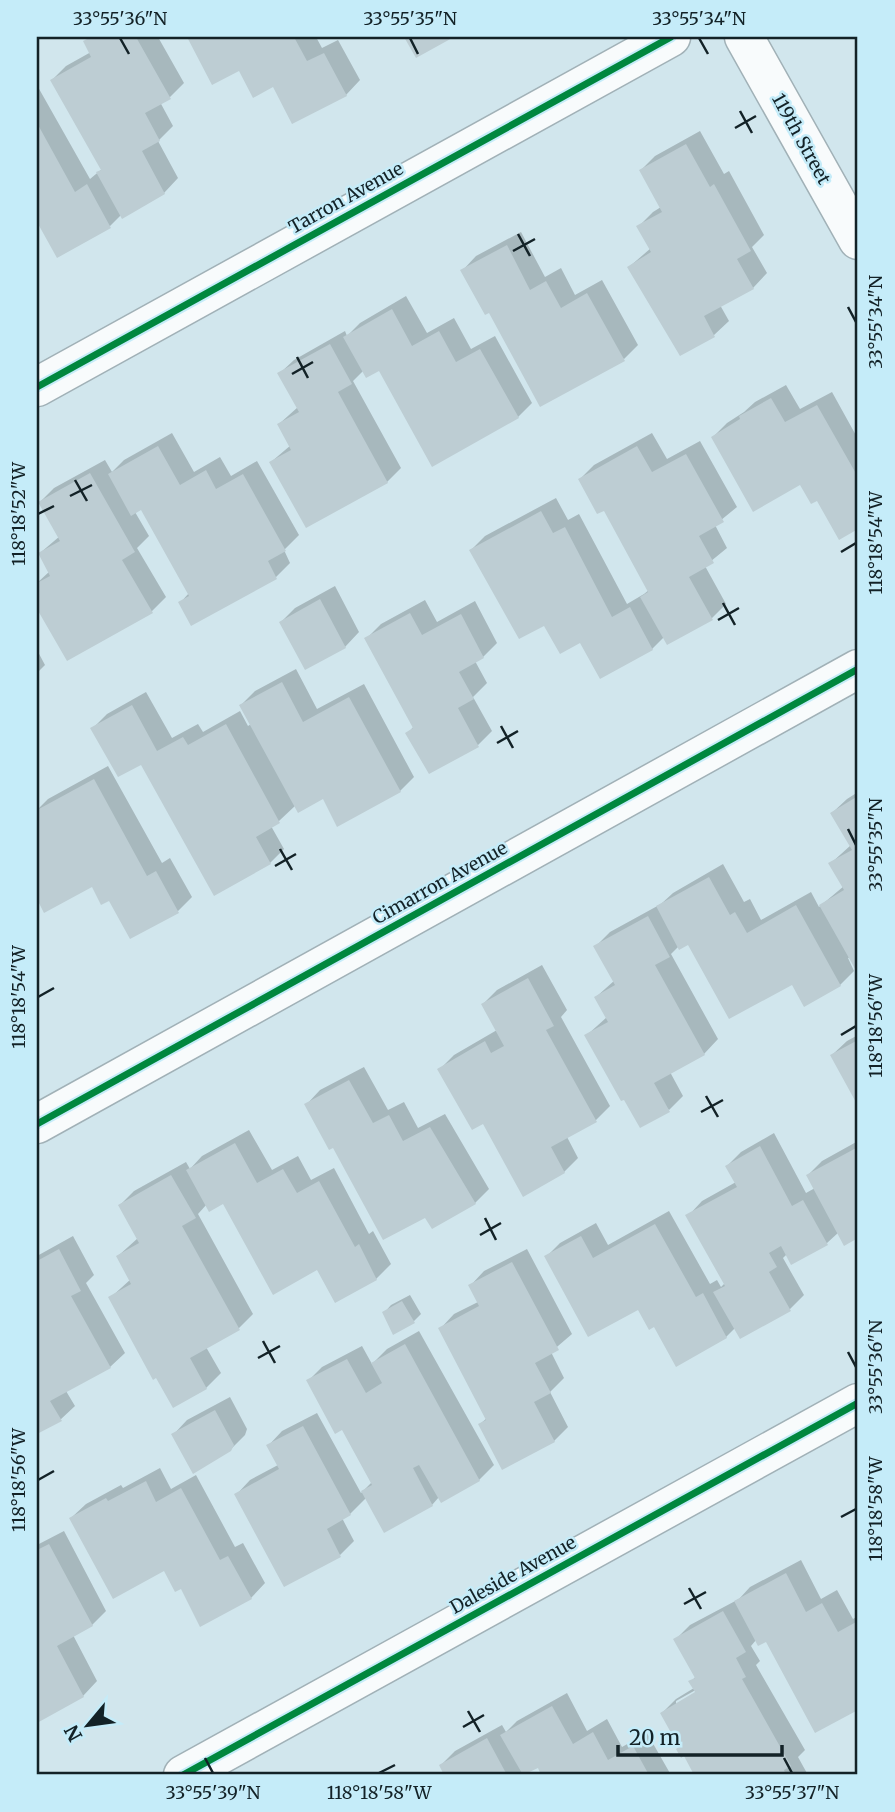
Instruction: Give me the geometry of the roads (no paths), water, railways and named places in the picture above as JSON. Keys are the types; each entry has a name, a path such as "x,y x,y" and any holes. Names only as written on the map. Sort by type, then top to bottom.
{"street":[{"name":"Tarron Avenue","path":"37,387 671,37"},
{"name":"119th Street","path":"744,37 858,240"},
{"name":"Cimarron Avenue","path":"37,1124 858,669"},
{"name":"Daleside Avenue","path":"183,1775 858,1403"}]}
